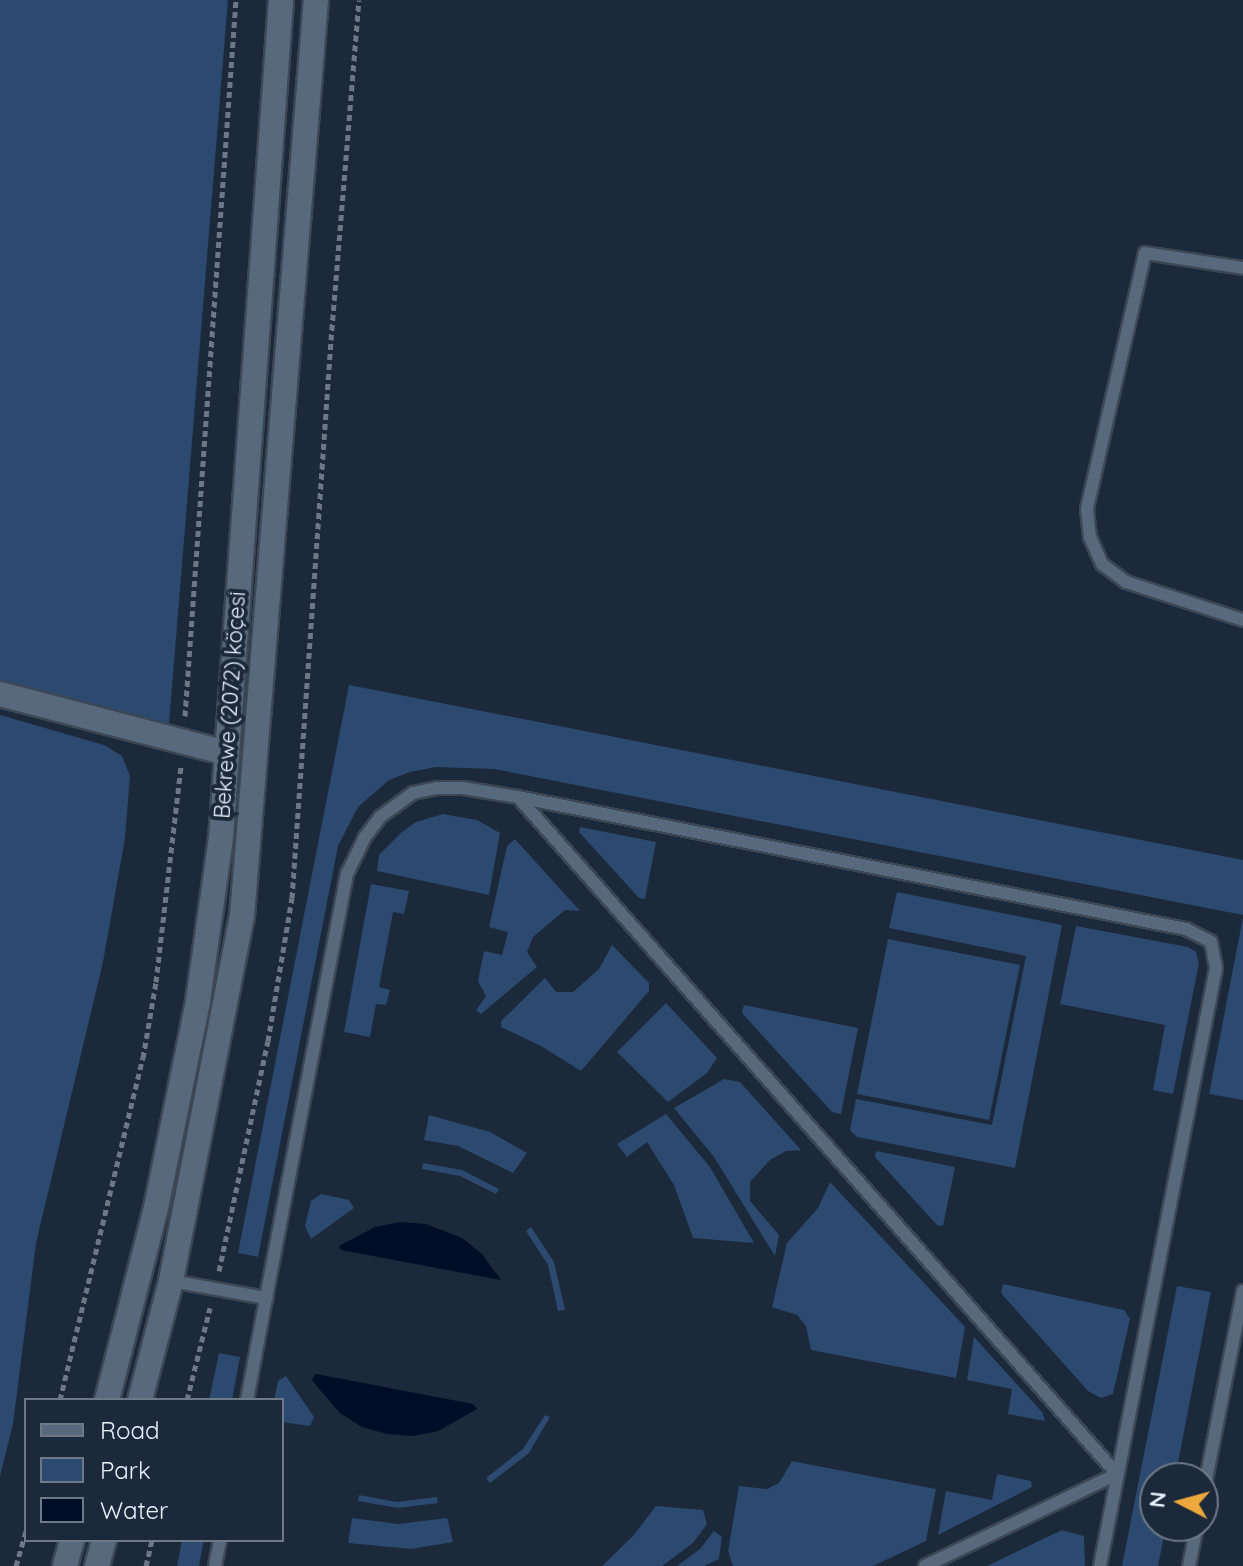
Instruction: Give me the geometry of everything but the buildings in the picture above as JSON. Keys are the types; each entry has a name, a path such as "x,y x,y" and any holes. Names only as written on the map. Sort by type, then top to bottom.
{"main road":[{"name":"Bekrewe (2072) köçesi","path":"108,1398 156,1208 198,1001 221,838 281,0"},
{"name":"Bekrewe (2072) köçesi","path":"141,1398 171,1281 242,917 316,0"},
{"path":"0,694 226,753"},
{"path":"65,1566 71,1542"},
{"path":"97,1566 103,1542"}],"lane":[{"path":"1243,268 1145,253 1087,509 1090,537 1102,564 1126,582 1243,620"},
{"path":"247,1398 347,874 365,837 396,803 413,793 437,788 463,788 518,797 1186,929 1211,942 1216,968 1100,1566"},
{"path":"518,797 1117,1474"},
{"path":"171,1281 266,1298"},
{"path":"1209,1462 1243,1291"},
{"path":"925,1566 1117,1474"},
{"path":"215,1566 220,1542"},
{"path":"1189,1566 1194,1542"}],"path":[{"path":"60,1398 143,1058 156,982 184,743 236,0"},
{"path":"188,1398 215,1289 268,1041 292,898 330,356 359,0"},
{"path":"16,1566 24,1537"},
{"path":"146,1566 152,1542"}],"green space":[{"path":"0,0 228,0 169,724 0,681"},
{"path":"349,685 1243,860 1243,915 494,769 436,767 410,772 389,780 358,807 338,846 258,1257 238,1253"},
{"path":"0,715 104,745 122,756 130,776 125,838 103,962 36,1243 13,1424 0,1476"},
{"path":"443,814 477,820 500,833 489,895 377,871 379,855 402,832 416,822"},
{"path":"580,827 656,842 645,899 639,898 579,832"},
{"path":"515,839 580,911 565,910 533,937 527,952 537,967 481,1014 476,1010 486,996 478,981 484,951 502,955 508,932 489,927 507,846"},
{"path":"371,884 409,891 404,914 393,912 379,987 390,990 386,1005 376,1004 370,1037 344,1032"},
{"path":"897,892 1062,925 1015,1168 857,1137 850,1130 856,1099 992,1125 1026,956 889,928"},
{"path":"1243,917 1243,1100 1209,1094"},
{"path":"1076,926 1188,947 1196,952 1199,963 1173,1094 1153,1090 1165,1025 1060,1004"},
{"path":"888,939 1020,965 989,1120 857,1094"},
{"path":"612,945 649,983 649,991 581,1071 541,1046 501,1027 501,1021 545,978 556,992 573,992 599,969"},
{"path":"666,1003 717,1058 707,1073 668,1102 617,1052"},
{"path":"744,1005 858,1028 841,1114 832,1112 742,1013"},
{"path":"724,1079 740,1082 801,1150 786,1151 770,1160 750,1182 750,1201 779,1235 775,1256 714,1157 674,1108"},
{"path":"666,1114 710,1167 754,1243 693,1238 674,1185 647,1142 627,1157 617,1144"},
{"path":"429,1115 490,1132 527,1153 513,1173 458,1146 424,1140"},
{"path":"876,1151 955,1167 943,1226 937,1225 875,1157"},
{"path":"423,1163 462,1170 499,1189 496,1194 460,1176 422,1169"},
{"path":"830,1182 965,1327 956,1378 811,1350 806,1326 797,1315 772,1307 787,1243 818,1208"},
{"path":"321,1194 349,1200 354,1208 311,1239 305,1226 311,1201"},
{"path":"531,1227 554,1262 565,1310 558,1311 548,1265 526,1231"},
{"path":"1003,1284 1124,1310 1130,1319 1113,1394 1101,1398 1088,1391 1001,1293"},
{"path":"1177,1286 1211,1292 1178,1462 1142,1462"},
{"path":"974,1337 1042,1412 1045,1421 1008,1414 1012,1389 967,1380"},
{"path":"219,1353 240,1357 232,1398 209,1398"},
{"path":"286,1376 314,1417 310,1426 284,1422 284,1398 274,1398 278,1381"},
{"path":"545,1415 550,1417 529,1453 490,1483 486,1478 523,1449"},
{"path":"792,1461 936,1489 926,1541 873,1566 733,1566 728,1551 739,1486 767,1489 779,1483"},
{"path":"997,1474 1031,1481 1032,1487 938,1535 946,1491 992,1500"},
{"path":"1139,1479 1139,1542 1163,1542 1158,1566 1122,1566"},
{"path":"359,1495 397,1502 437,1497 438,1503 398,1508 358,1501"},
{"path":"656,1506 703,1510 707,1524 693,1543 662,1566 602,1566 633,1536"},
{"path":"352,1518 398,1524 447,1518 453,1542 411,1549 348,1543"},
{"path":"1062,1530 1084,1536 1085,1566 987,1566"},
{"path":"714,1531 722,1537 719,1559 704,1566 677,1566 700,1549"},
{"path":"182,1542 204,1542 199,1566 177,1566"}],"water":[{"path":"400,1222 426,1224 462,1238 482,1254 501,1280 341,1250 339,1246 375,1227"},
{"path":"316,1374 473,1404 477,1409 438,1431 412,1436 387,1434 362,1427 340,1413 315,1384 312,1379"}]}
